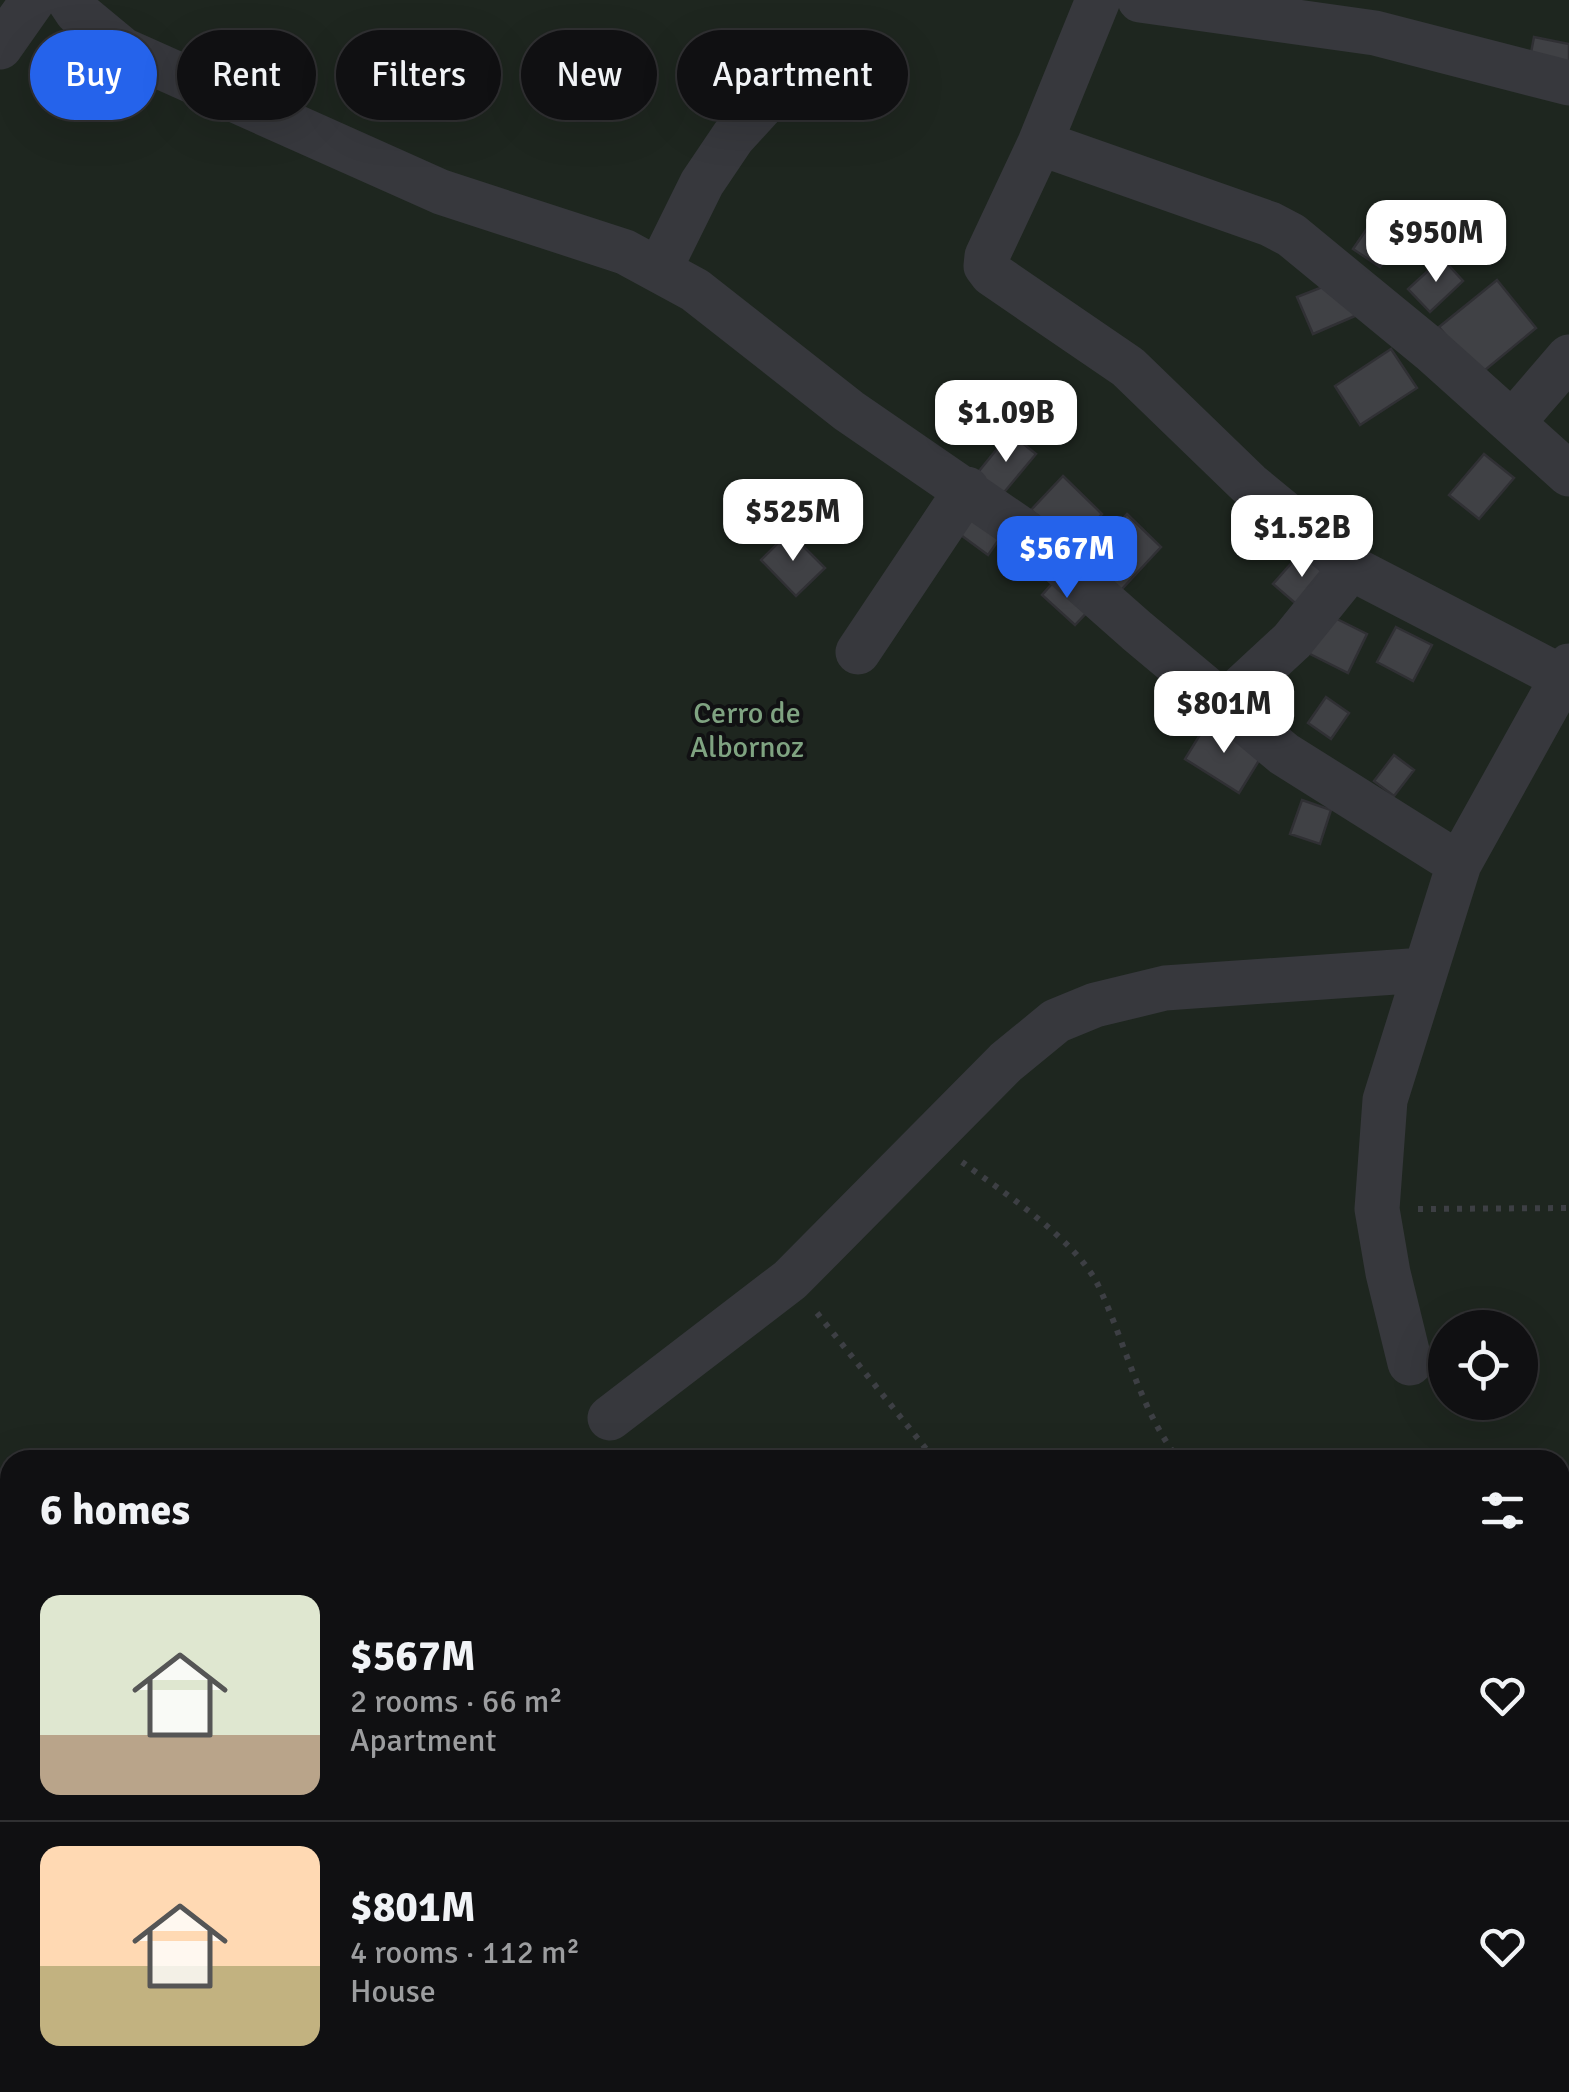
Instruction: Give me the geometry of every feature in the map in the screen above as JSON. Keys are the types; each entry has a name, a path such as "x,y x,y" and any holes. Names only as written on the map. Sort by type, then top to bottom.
{"street":[{"path":"0,47 33,0"},
{"path":"69,0 77,12 123,50 441,192 625,252 695,290 850,411 1025,532 1137,632 1284,754 1458,864"},
{"path":"1098,0 986,266 992,274 1128,367 1249,484 1350,568 1567,675 1458,864 1385,1100 1376,1209 1410,1363"},
{"path":"1140,0 1374,33 1569,83"},
{"path":"658,270 702,183 748,120"},
{"path":"1040,143 1270,224 1291,235 1569,474"},
{"path":"1512,422 1569,357"},
{"path":"858,652 967,489"},
{"path":"1225,703 1292,641 1350,568"},
{"path":"610,1418 790,1280 1006,1062 1056,1022 1094,1005 1165,988 1424,970"}],"path":[{"path":"928,1138 1030,1212 1078,1256 1097,1282 1143,1398 1171,1450"},
{"path":"1376,1209 1569,1208"},
{"path":"790,1280 928,1450"}],"green space":[{"name":"Cerro de Albornoz","path":"0,0 1569,0 1569,1450 0,1450"}],"building":[{"path":"1534,37 1569,44 1569,71 1529,63"},
{"path":"1375,217 1402,235 1380,267 1353,249"},
{"path":"1442,258 1463,281 1430,312 1408,289"},
{"path":"1340,280 1355,316 1313,334 1297,297"},
{"path":"1497,280 1536,328 1479,375 1439,327"},
{"path":"1391,349 1417,388 1360,425 1335,386"},
{"path":"1010,433 1036,454 1001,496 975,476"},
{"path":"1484,454 1514,478 1479,519 1449,495"},
{"path":"1063,476 1102,514 1071,547 1031,510"},
{"path":"972,507 1005,531 988,555 954,530"},
{"path":"1127,514 1161,547 1121,590 1087,558"},
{"path":"789,532 825,568 796,596 761,560"},
{"path":"1303,550 1332,575 1302,609 1273,584"},
{"path":"1058,577 1092,607 1075,625 1042,595"},
{"path":"1327,614 1367,634 1348,673 1308,653"},
{"path":"1396,627 1432,645 1413,681 1377,662"},
{"path":"1326,697 1349,713 1331,739 1308,723"},
{"path":"1209,720 1263,754 1239,793 1185,759"},
{"path":"1394,755 1414,770 1394,796 1374,781"},
{"path":"1302,800 1331,810 1320,844 1290,834"}]}
